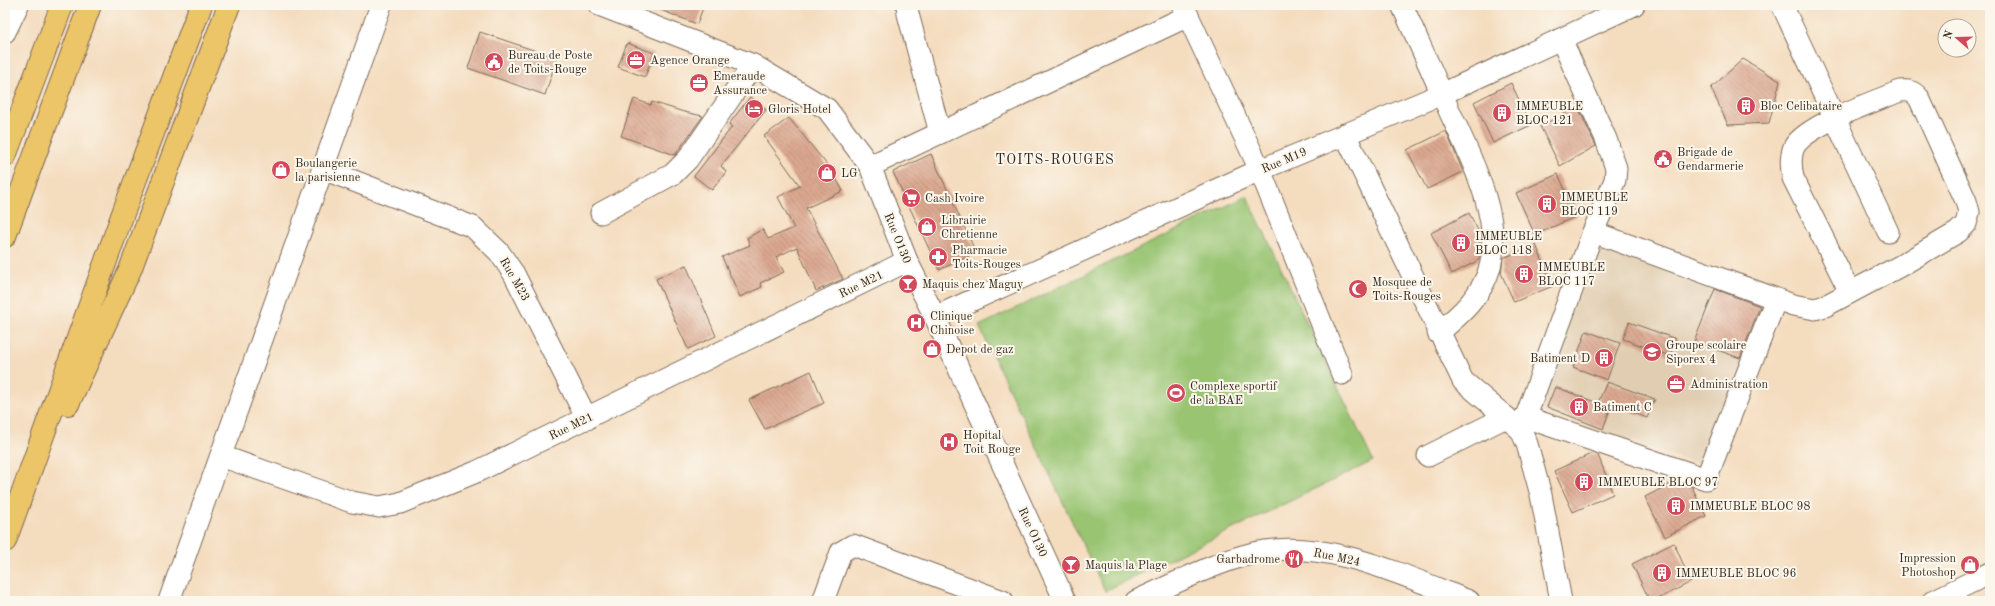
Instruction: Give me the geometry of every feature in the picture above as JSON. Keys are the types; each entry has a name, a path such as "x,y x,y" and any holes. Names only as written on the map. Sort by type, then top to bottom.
{"highway":[{"path":"5,156 62,5"},
{"path":"5,236 90,5"},
{"path":"5,541 119,223 201,5"},
{"path":"22,496 92,353 130,270 229,5"}],"street":[{"path":"5,32 18,5"},
{"path":"169,601 381,5"},
{"name":"Rue O130","path":"599,5 753,65 827,109 870,166 907,261 935,317 1065,601"},
{"path":"907,5 908,14 940,133"},
{"path":"1402,5 1480,180 1490,224 1492,253 1484,282 1473,300 1460,315 1438,333"},
{"name":"Rue M19","path":"935,317 1260,170 1442,94 1634,5"},
{"path":"1782,5 1888,232"},
{"path":"870,166 940,133 1185,11 1260,170 1342,374"},
{"path":"1561,39 1606,138 1616,168 1615,180 1518,421 1534,466 1541,495 1561,601"},
{"path":"601,213 673,174 688,159 753,65"},
{"path":"1593,232 1800,307 1815,309 1825,306 1900,266 1958,232 1966,224 1969,212 1966,201 1919,98 1908,90 1900,91 1834,119 1804,136 1794,148 1791,169 1793,178 1850,292"},
{"path":"1345,134 1438,333 1463,381 1518,421 1706,479 1776,299"},
{"name":"Rue M23","path":"323,169 473,227 499,252 514,274 587,419"},
{"name":"Rue M21","path":"221,456 352,502 379,507 400,503 476,472 587,419 907,261"},
{"path":"1428,456 1518,421"},
{"path":"823,601 841,552 853,544 1003,601"},
{"name":"Rue M24","path":"1136,601 1220,564 1255,553 1288,549 1320,552 1380,568 1468,601"},
{"path":"1933,601 1990,573"}],"shaded area":[{"name":"Groupe scolaire Siporex 4","path":"1599,238 1769,297 1703,466 1535,408"}],"green space":[{"name":"Complexe sportif de la BAE","path":"1247,196 1373,461 1105,591 979,326"}],"building":[{"path":"650,5 704,5 697,24"},
{"path":"480,32 557,58 545,95 468,68"},
{"name":"Agence Orange","path":"627,43 654,53 645,77 618,67"},
{"name":"Bloc Celibataire","path":"1743,59 1780,81 1769,123 1728,125 1711,88"},
{"name":"IMMEUBLE BLOC 121","path":"1511,83 1531,125 1493,143 1474,102"},
{"path":"750,97 766,110 721,166 726,172 712,190 694,176 732,127 729,124"},
{"path":"634,99 651,105 652,102 703,116 675,155 621,136"},
{"path":"1578,107 1596,146 1560,166 1540,126"},
{"path":"789,118 832,171 843,191 806,208 843,279 816,291 797,247 776,257 784,272 760,283 762,287 740,297 722,257 750,245 747,238 763,229 768,239 794,228 778,197 800,186 764,136"},
{"path":"1446,131 1463,172 1427,189 1407,150"},
{"path":"931,154 976,253 939,270 893,172"},
{"name":"IMMEUBLE BLOC 119","path":"1558,174 1577,216 1535,235 1516,193"},
{"name":"IMMEUBLE BLOC 118","path":"1469,213 1480,234 1479,260 1452,274 1431,233"},
{"name":"IMMEUBLE BLOC 117","path":"1536,245 1553,286 1514,302 1501,273 1503,258"},
{"path":"686,265 716,336 688,349 656,279"},
{"path":"1715,289 1760,306 1740,358 1694,342"},
{"path":"1629,322 1676,339 1670,356 1623,339"},
{"path":"1586,331 1620,343 1607,380 1573,367"},
{"path":"811,371 824,403 765,429 749,400"},
{"path":"1607,382 1655,399 1647,418 1612,404 1603,429 1547,407 1555,387 1598,403"},
{"name":"IMMEUBLE BLOC 97","path":"1593,453 1598,455 1613,494 1573,512 1554,471"},
{"name":"IMMEUBLE BLOC 98","path":"1676,481 1692,487 1706,516 1665,537 1645,497"},
{"name":"IMMEUBLE BLOC 96","path":"1674,543 1691,582 1654,601 1650,601 1632,564"}],"place":[{"name":"Agence Orange","path":"636,60"},
{"name":"Bureau de Poste de Toits-Rouge","path":"494,62"},
{"name":"Emeraude Assurance","path":"699,83"},
{"name":"Bloc Celibataire","path":"1746,106"},
{"name":"Gloris Hotel","path":"754,109"},
{"name":"IMMEUBLE BLOC 121","path":"1502,113"},
{"name":"Brigade de Gendarmerie","path":"1663,159"},
{"name":"Boulangerie la parisienne","path":"281,170"},
{"name":"LG","path":"827,173"},
{"name":"Cash Ivoire","path":"911,198"},
{"name":"IMMEUBLE BLOC 119","path":"1547,204"},
{"name":"Librairie Chretienne","path":"927,227"},
{"name":"IMMEUBLE BLOC 118","path":"1461,243"},
{"name":"Pharmacie Toits-Rouges","path":"938,257"},
{"name":"IMMEUBLE BLOC 117","path":"1524,274"},
{"name":"Maquis chez Maguy","path":"908,284"},
{"name":"Mosquee de Toits-Rouges","path":"1358,289"},
{"name":"Clinique Chinoise","path":"916,323"},
{"name":"Depot de gaz","path":"932,349"},
{"name":"Groupe scolaire Siporex 4","path":"1652,352"},
{"name":"Batiment D","path":"1604,358"},
{"name":"Administration","path":"1676,384"},
{"name":"Complexe sportif de la BAE","path":"1176,393"},
{"name":"Batiment C","path":"1579,407"},
{"name":"Hopital Toit Rouge","path":"949,442"},
{"name":"IMMEUBLE BLOC 97","path":"1584,482"},
{"name":"IMMEUBLE BLOC 98","path":"1676,506"},
{"name":"Garbadrome","path":"1294,559"},
{"name":"Maquis la Plage","path":"1071,565"},
{"name":"Impression Photoshop","path":"1970,565"},
{"name":"IMMEUBLE BLOC 96","path":"1662,573"}],"district":[{"name":"TOITS-ROUGES","path":"1055,159"}]}
